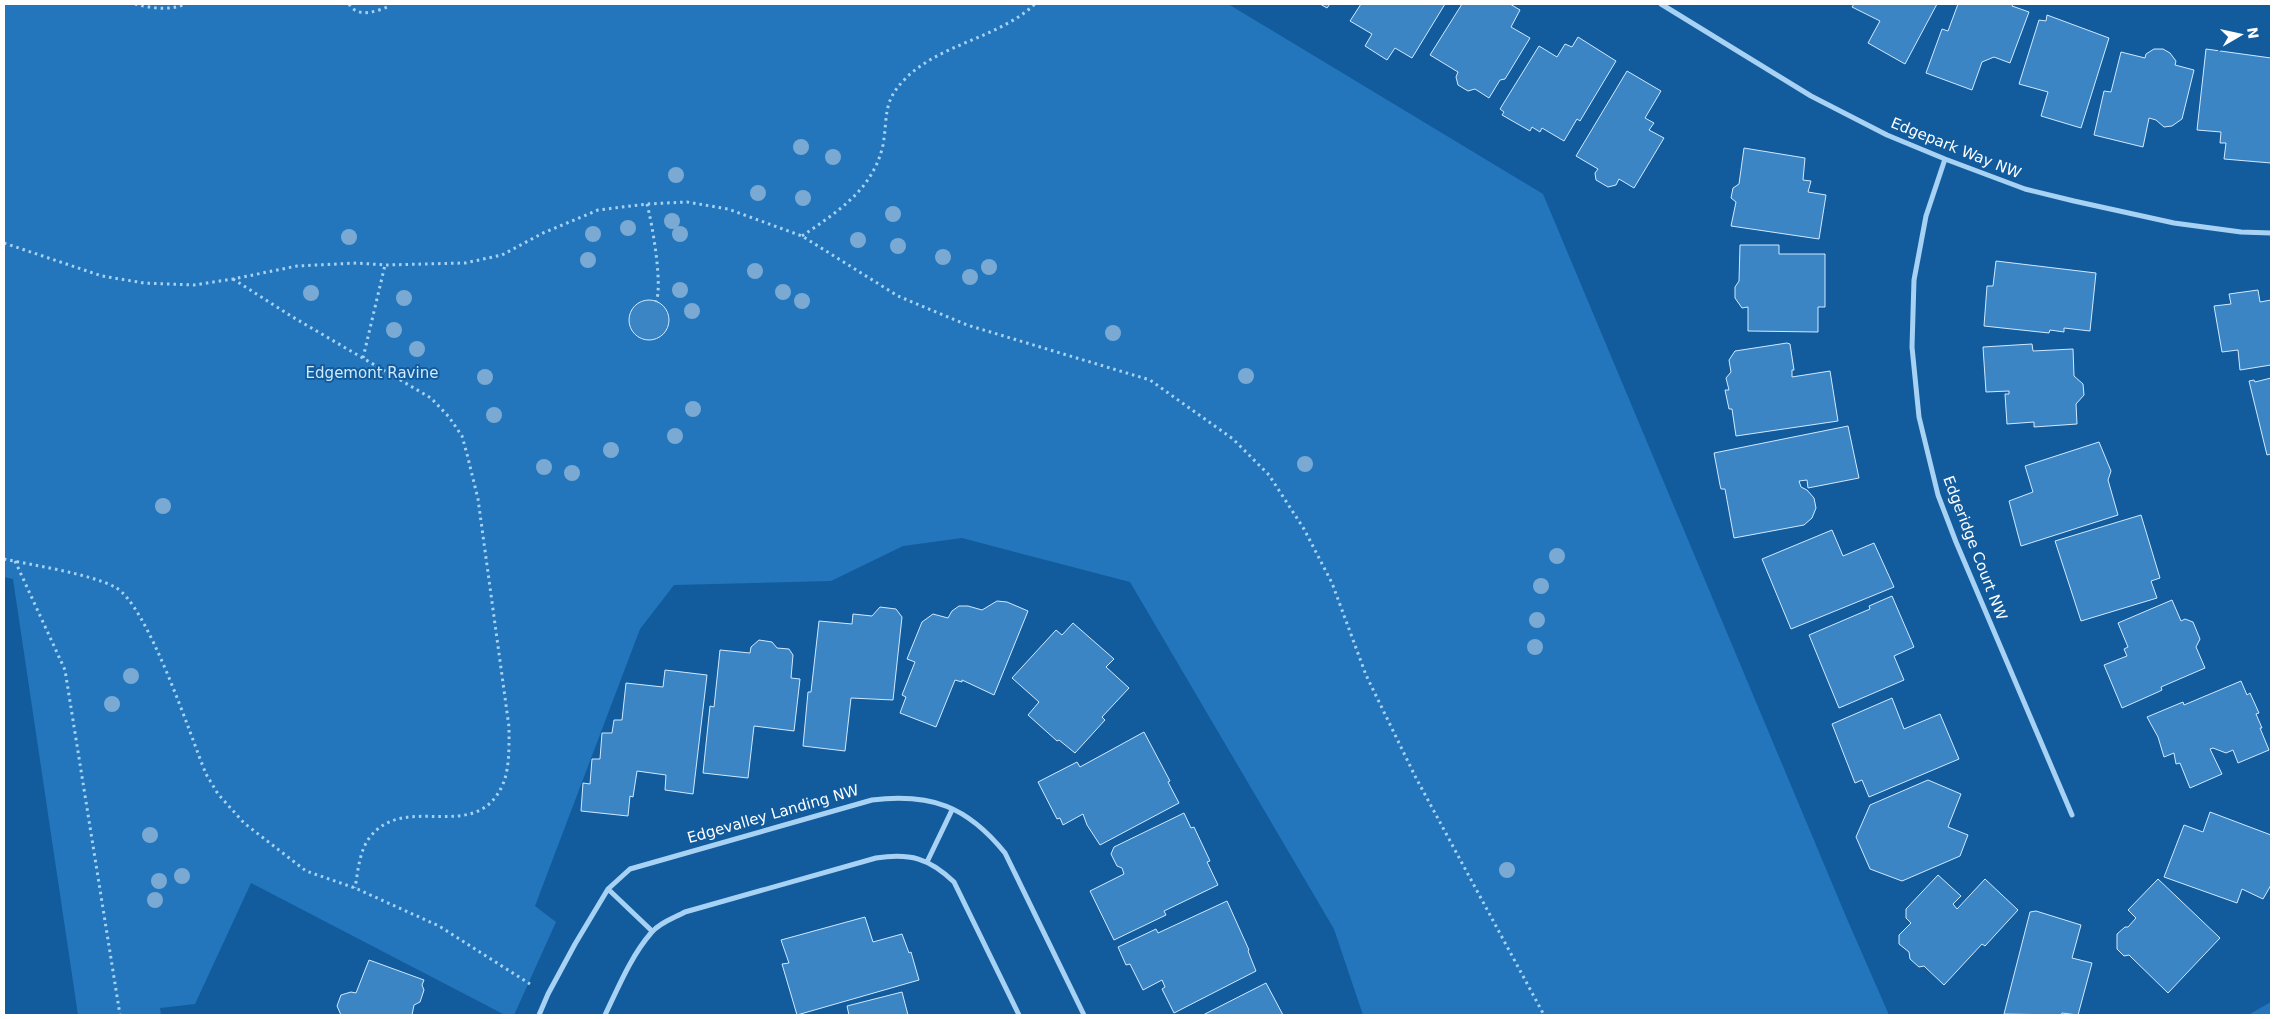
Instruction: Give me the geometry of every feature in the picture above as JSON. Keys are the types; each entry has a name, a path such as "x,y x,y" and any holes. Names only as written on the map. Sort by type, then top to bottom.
{"street":[{"name":"Edgepark Way NW","path":"1660,4 1811,96 1888,134 1945,159 2025,189 2174,223 2242,232 2271,233"},
{"name":"Edgeridge Court NW","path":"1945,159 1926,216 1914,280 1912,347 1919,417 1938,495 1956,542 2072,815"},
{"name":"Edgevalley Landing NW","path":"539,1015 548,994 608,889 630,869 649,862 872,800 898,797 921,798 952,810 973,819 991,836 1005,853 1084,1015"},
{"path":"928,862 952,810"},
{"path":"605,1015 634,959 652,931 685,912 876,858 895,855 910,856 928,862 954,882 1019,1015"},
{"path":"608,889 652,931"}],"path":[{"path":"135,4 150,7 177,8 185,4"},
{"path":"349,4 352,8 364,13 370,13 390,6"},
{"path":"802,236 844,207 866,186 882,146 890,97 904,79 920,66 996,29 1030,9 1035,4"},
{"path":"4,244 102,276 144,283 194,285 297,266 357,263 385,265 465,263 502,255 543,233 598,210 647,204 687,202 728,209 802,236 898,296 967,324 1150,380 1233,439 1269,475 1304,529 1332,583 1366,675 1415,776 1544,1015"},
{"path":"647,204 654,241 658,292 656,302"},
{"path":"363,358 385,265"},
{"path":"233,279 431,398 449,417 462,436 478,499 509,727 504,783 494,798 477,813 454,817 410,816 385,823 370,838 360,858 355,888"},
{"path":"4,559 98,580 117,588 135,606 150,634 206,774 218,794 244,822 306,871 355,888 439,926 548,994"},
{"path":"15,561 65,670 120,1015"}],"green space":[{"name":"Edgemont Ravine","path":"4,4 1228,4 1543,194 1889,1015 1363,1015 1334,929 1130,582 962,538 903,546 831,581 674,585 640,629 535,906 556,922 514,1015 505,1015 251,883 195,1004 160,1008 161,1015 78,1015 13,579 4,577"},
{"path":"2271,1002 2271,1015 2248,1015"}],"building":[{"path":"1320,4 1330,4 1327,8"},
{"path":"1361,4 1445,4 1412,58 1395,48 1387,60 1365,46 1372,34 1350,21"},
{"path":"1462,4 1510,4 1520,10 1511,27 1530,38 1505,79 1500,80 1489,98 1475,89 1468,91 1458,85 1456,77 1458,72 1430,55"},
{"path":"1854,4 1937,4 1905,64 1868,43 1880,21 1852,7"},
{"path":"1958,4 2013,4 2012,6 2029,12 2010,63 1994,57 1982,62 1972,90 1926,73 1942,29 1948,31"},
{"path":"2047,15 2109,38 2081,128 2041,116 2048,92 2019,84 2039,20 2046,21"},
{"path":"1578,37 1616,61 1580,121 1577,119 1564,141 1542,128 1540,132 1532,127 1530,131 1502,115 1504,112 1500,109 1539,46 1557,57 1565,44 1572,47"},
{"path":"2154,49 2163,49 2170,53 2176,61 2175,65 2194,70 2182,119 2172,126 2164,127 2156,120 2149,118 2143,147 2094,135 2104,91 2111,92 2121,52 2145,58 2146,54"},
{"path":"2206,49 2271,58 2271,163 2224,159 2226,143 2220,143 2221,132 2197,130"},
{"path":"1627,71 1661,91 1645,118 1654,123 1649,130 1664,138 1634,188 1619,179 1616,185 1608,187 1596,180 1595,173 1598,169 1576,156"},
{"path":"1744,148 1805,158 1803,180 1811,181 1808,192 1826,195 1819,239 1731,226 1736,202 1731,198 1733,188 1739,184"},
{"path":"1740,245 1779,245 1779,254 1825,254 1825,307 1818,307 1818,332 1748,331 1748,307 1742,308 1735,298 1735,287 1739,281"},
{"path":"1996,261 2096,273 2090,331 2064,328 2064,332 2050,330 2049,333 1984,326 1987,286 1993,286"},
{"path":"2258,290 2260,302 2271,300 2271,365 2240,370 2238,350 2222,352 2214,306 2231,304 2229,294"},
{"path":"649,300 663,306 669,320 663,334 649,340 635,334 629,320 635,306"},
{"path":"1790,344 1794,370 1792,370 1792,377 1830,371 1838,421 1736,436 1732,409 1729,409 1725,390 1729,390 1726,378 1731,372 1729,360 1735,351"},
{"path":"2032,344 2033,351 2073,349 2074,376 2083,384 2084,395 2076,404 2077,424 2034,427 2034,422 2007,424 2005,394 2009,394 2009,391 1986,392 1983,347"},
{"path":"2271,378 2271,454 2267,455 2249,381 2254,380 2255,382"},
{"path":"1848,426 1859,478 1808,488 1807,480 1799,481 1801,487 1807,490 1814,498 1816,508 1812,518 1804,525 1734,538 1725,489 1721,489 1714,453"},
{"path":"2099,442 2111,471 2108,480 2118,515 2021,546 2009,501 2033,492 2025,466"},
{"path":"2141,515 2160,578 2151,581 2157,598 2081,621 2055,541"},
{"path":"1832,530 1843,556 1874,543 1894,587 1791,629 1762,559"},
{"path":"1892,596 1914,647 1894,656 1904,680 1839,708 1809,635 1870,609 1869,606"},
{"path":"2172,600 2181,621 2185,619 2193,622 2200,639 2196,647 2205,668 2161,687 2162,690 2122,708 2104,665 2127,656 2124,649 2128,647 2118,623"},
{"path":"997,601 1007,602 1028,611 994,695 962,680 962,682 955,680 936,727 900,713 906,697 902,695 915,662 907,659 922,622 933,614 948,618 952,611 959,606 968,606 982,610"},
{"path":"880,607 896,609 902,617 893,700 851,698 845,751 803,746 808,692 811,692 819,621 852,624 853,614 872,616"},
{"path":"1073,623 1114,659 1106,667 1129,688 1102,717 1105,720 1075,753 1059,740 1057,741 1028,715 1039,702 1012,678 1056,630 1062,635"},
{"path":"759,640 772,642 777,648 789,649 793,655 791,678 800,679 794,731 754,726 748,778 703,773 710,706 714,707 720,650 750,653 751,647"},
{"path":"665,670 707,675 693,794 665,790 666,775 637,771 633,797 630,796 628,816 581,811 583,783 590,784 592,759 600,759 602,733 612,733 614,720 622,720 626,683 663,687"},
{"path":"2241,681 2247,695 2250,693 2259,713 2256,714 2269,750 2238,763 2233,750 2226,753 2213,748 2210,749 2222,774 2190,788 2180,763 2176,764 2174,753 2164,757 2158,737 2147,717 2183,702 2184,705"},
{"path":"1892,698 1904,729 1940,714 1959,759 1869,797 1862,780 1855,783 1832,724"},
{"path":"1144,732 1170,781 1168,782 1179,803 1100,845 1087,825 1083,814 1063,825 1060,818 1057,819 1038,782 1077,762 1080,767"},
{"path":"1928,780 1961,794 1948,827 1968,835 1960,856 1902,881 1870,869 1856,837 1870,805"},
{"path":"2210,812 2271,835 2271,885 2263,899 2242,889 2237,903 2164,877 2184,825 2203,832"},
{"path":"1184,813 1191,828 1194,827 1210,861 1207,862 1218,885 1164,911 1166,915 1114,940 1090,891 1124,874 1122,868 1117,866 1111,854 1114,847"},
{"path":"1938,875 1961,896 1953,904 1957,909 1985,879 2018,910 1985,946 1982,944 1944,985 1924,966 1919,967 1910,959 1909,952 1899,944 1899,935 1911,923 1906,918 1906,909"},
{"path":"2158,879 2220,938 2168,993 2129,955 2124,956 2117,949 2117,934 2125,927 2128,927 2136,918 2128,910"},
{"path":"1227,901 1249,950 1256,971 1174,1013 1162,989 1165,987 1162,980 1143,990 1130,964 1126,965 1118,947 1156,929 1158,933"},
{"path":"2036,911 2081,925 2072,958 2092,963 2078,1015 2062,1013 2061,1015 2004,1014 2030,912"},
{"path":"865,917 873,942 902,934 909,953 911,952 919,980 797,1015 782,964 789,963 781,940"},
{"path":"369,960 424,980 422,985 424,990 420,1002 414,1005 412,1015 341,1015 337,1006 341,995 351,992 356,993"},
{"path":"1266,983 1283,1015 1203,1015"},
{"path":"902,992 908,1015 849,1015 847,1006"}]}
